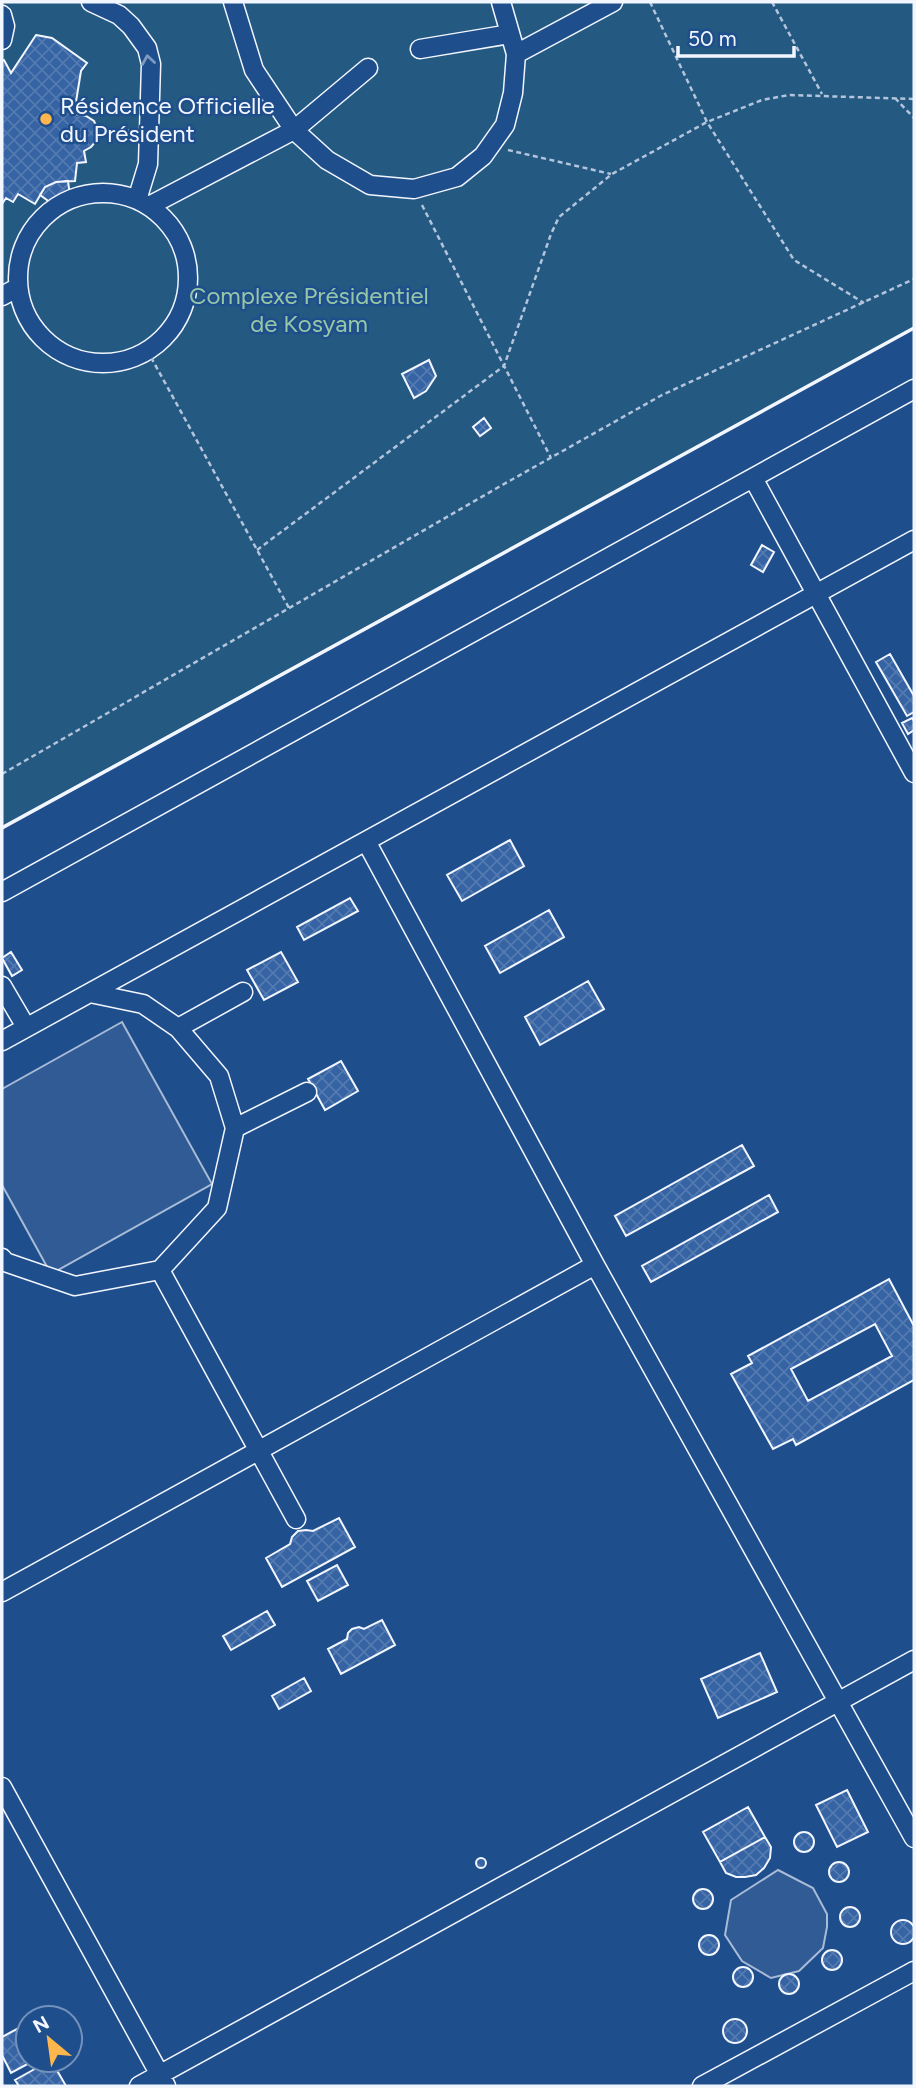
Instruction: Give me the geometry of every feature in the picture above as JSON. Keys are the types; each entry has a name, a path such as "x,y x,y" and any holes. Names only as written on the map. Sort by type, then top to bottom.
{"lane":[{"path":"91,2 119,15 147,48 151,64 148,164 143,203"},
{"path":"233,2 254,70 294,130 327,160 370,185 414,189 457,177 484,156 505,125 513,93 516,54 501,2"},
{"path":"516,54 612,2"},
{"path":"2,15 5,26 2,40"},
{"path":"420,49 510,34"},
{"path":"143,203 294,130 368,68"},
{"path":"94,193 116,193 143,203 166,220 178,237 186,257 188,279 185,300 177,319 164,337 147,350 128,359 106,363 85,361 65,354 47,343 33,327 10,292 18,265 24,243 36,224 52,209 72,198 94,193"},
{"path":"2,256 18,265"},
{"path":"2,892 914,389"},
{"path":"753,478 914,773"},
{"path":"2,1041 914,540"},
{"path":"366,841 595,1265 914,1838"},
{"path":"2,986 26,1027"},
{"path":"178,1028 243,992"},
{"path":"3,1261 75,1286 160,1270 217,1208 235,1128 219,1076 178,1028 143,1004 90,993"},
{"path":"235,1128 307,1092"},
{"path":"2,1592 595,1265"},
{"path":"160,1270 296,1519"},
{"path":"139,2086 163,2081 914,1660"},
{"path":"2,1787 163,2081"},
{"path":"702,2086 914,1971"}],"path":[{"path":"650,2 707,122 794,260 865,303"},
{"path":"772,2 823,95"},
{"path":"257,550 504,366 559,218 612,174 707,122 762,100 789,95 914,99"},
{"path":"895,98 914,118"},
{"path":"111,130 149,132"},
{"path":"491,147 612,174"},
{"path":"414,189 551,458"},
{"path":"2,774 662,395 914,279"},
{"path":"147,350 290,608"}],"green space":[{"name":"Complexe Présidentiel de Kosyam","path":"2,2 914,2 914,328 2,827"}],"shaded area":[{"path":"122,1022 212,1184 51,1274 2,1185 2,1089"},
{"path":"778,1870 813,1888 827,1914 827,1927 823,1948 799,1971 771,1978 742,1961 725,1935 731,1900"}],"building":[{"name":"Résidence Officielle du Président","path":"36,35 52,38 87,63 81,71 74,114 94,121 98,130 96,141 84,151 86,162 77,163 75,181 56,182 45,187 35,204 18,194 13,202 6,198 2,204 2,61 4,60 11,73"},
{"path":"68,181 70,196 54,205 40,195 45,187"},
{"path":"429,360 436,376 426,391 414,398 402,374"},
{"path":"484,418 491,428 480,436 473,427"},
{"path":"762,545 774,552 763,572 751,565"},
{"path":"890,654 914,696 914,712 907,716 876,662"},
{"path":"912,718 914,730 908,734 902,723"},
{"path":"510,840 524,866 462,901 447,875"},
{"path":"350,898 358,911 304,940 297,927"},
{"path":"549,910 564,937 500,973 485,946"},
{"path":"11,952 22,970 12,976 2,958"},
{"path":"281,952 298,982 264,1000 247,970"},
{"path":"588,981 604,1009 540,1045 525,1017"},
{"path":"341,1061 358,1091 325,1110 308,1079"},
{"path":"742,1145 754,1166 626,1236 615,1216"},
{"path":"769,1195 778,1212 651,1282 642,1266"},
{"path":"889,1279 914,1326 914,1380 796,1445 793,1439 773,1449 731,1374 752,1363 748,1356","holes":["875,1324 892,1356 808,1401 791,1369"]},
{"path":"339,1518 355,1547 282,1587 266,1558 290,1544 298,1531 313,1531"},
{"path":"337,1565 348,1585 318,1601 307,1581"},
{"path":"267,1611 275,1625 231,1650 223,1636"},
{"path":"382,1620 395,1645 341,1674 328,1649 347,1639 352,1629 364,1629"},
{"path":"760,1653 777,1692 718,1718 701,1679"},
{"path":"304,1678 311,1691 279,1709 272,1696"},
{"path":"847,1790 868,1832 837,1847 816,1805"},
{"path":"748,1807 765,1837 720,1862 703,1832"},
{"path":"804,1832 811,1835 814,1842 811,1849 804,1852 797,1849 794,1842 797,1835"},
{"path":"765,1837 771,1847 770,1858 764,1868 756,1875 745,1877 726,1873 720,1862"},
{"path":"481,1858 485,1859 485,1867 481,1868 477,1867 476,1863 477,1859"},
{"path":"839,1862 846,1865 849,1872 846,1879 839,1882 832,1879 829,1872 832,1865"},
{"path":"703,1889 710,1892 713,1899 710,1906 703,1909 696,1906 693,1899 696,1892"},
{"path":"850,1907 857,1910 860,1917 857,1924 850,1927 843,1924 840,1917 843,1910"},
{"path":"903,1920 911,1924 915,1932 911,1940 903,1944 895,1940 891,1932 895,1924"},
{"path":"709,1935 716,1938 719,1945 716,1952 709,1955 702,1952 699,1945 702,1938"},
{"path":"832,1950 839,1953 842,1960 839,1967 832,1970 825,1967 822,1960 825,1953"},
{"path":"743,1967 750,1970 753,1977 750,1984 743,1987 736,1984 733,1977 736,1970"},
{"path":"789,1974 796,1977 799,1984 796,1991 789,1994 782,1991 779,1984 782,1977"},
{"path":"735,2019 746,2026 747,2031 740,2042 735,2043 724,2036 723,2031 730,2020"},
{"path":"14,2030 14,2071 11,2073 2,2055 2,2037"},
{"path":"26,2074 59,2074 66,2086 19,2086 15,2080"}],"wall":[{"path":"2,828 914,328"}],"place":[{"name":"Résidence Officielle du Président","path":"46,119"}]}
